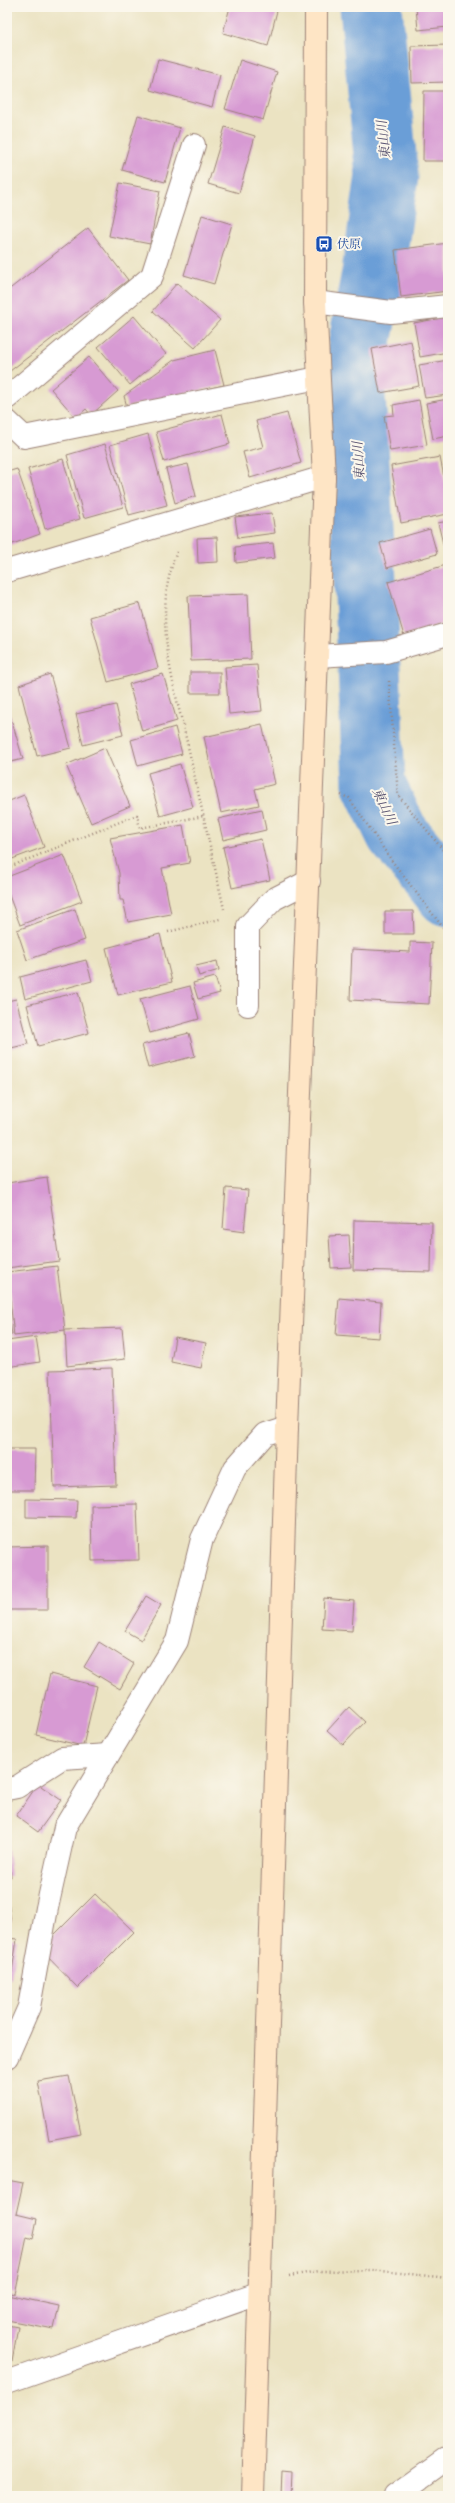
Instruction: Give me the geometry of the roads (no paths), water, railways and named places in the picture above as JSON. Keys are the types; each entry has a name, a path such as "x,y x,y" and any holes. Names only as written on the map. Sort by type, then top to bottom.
{"street":[{"path":"253,2496 258,2287 287,1427 324,478 314,302 316,7"},
{"path":"7,398 152,276 194,145"},
{"path":"314,302 350,305 377,312 448,306"},
{"path":"7,421 24,437 318,378"},
{"path":"7,571 324,478"},
{"path":"317,656 352,656 386,652 448,634"},
{"path":"248,1005 248,926 274,899 309,882"},
{"path":"7,2057 29,2007 47,1908 66,1827 178,1641 202,1539 235,1468 265,1434 287,1427"},
{"path":"7,1789 17,1787 62,1758 108,1755"},
{"path":"7,2382 258,2287"},
{"path":"395,2496 448,2458"}],"waterway":[{"name":"東山川","path":"371,7 387,176 373,273 353,379 366,596 374,785 397,833 448,895"}],"place":[{"name":"伏原","path":"324,244"}]}
